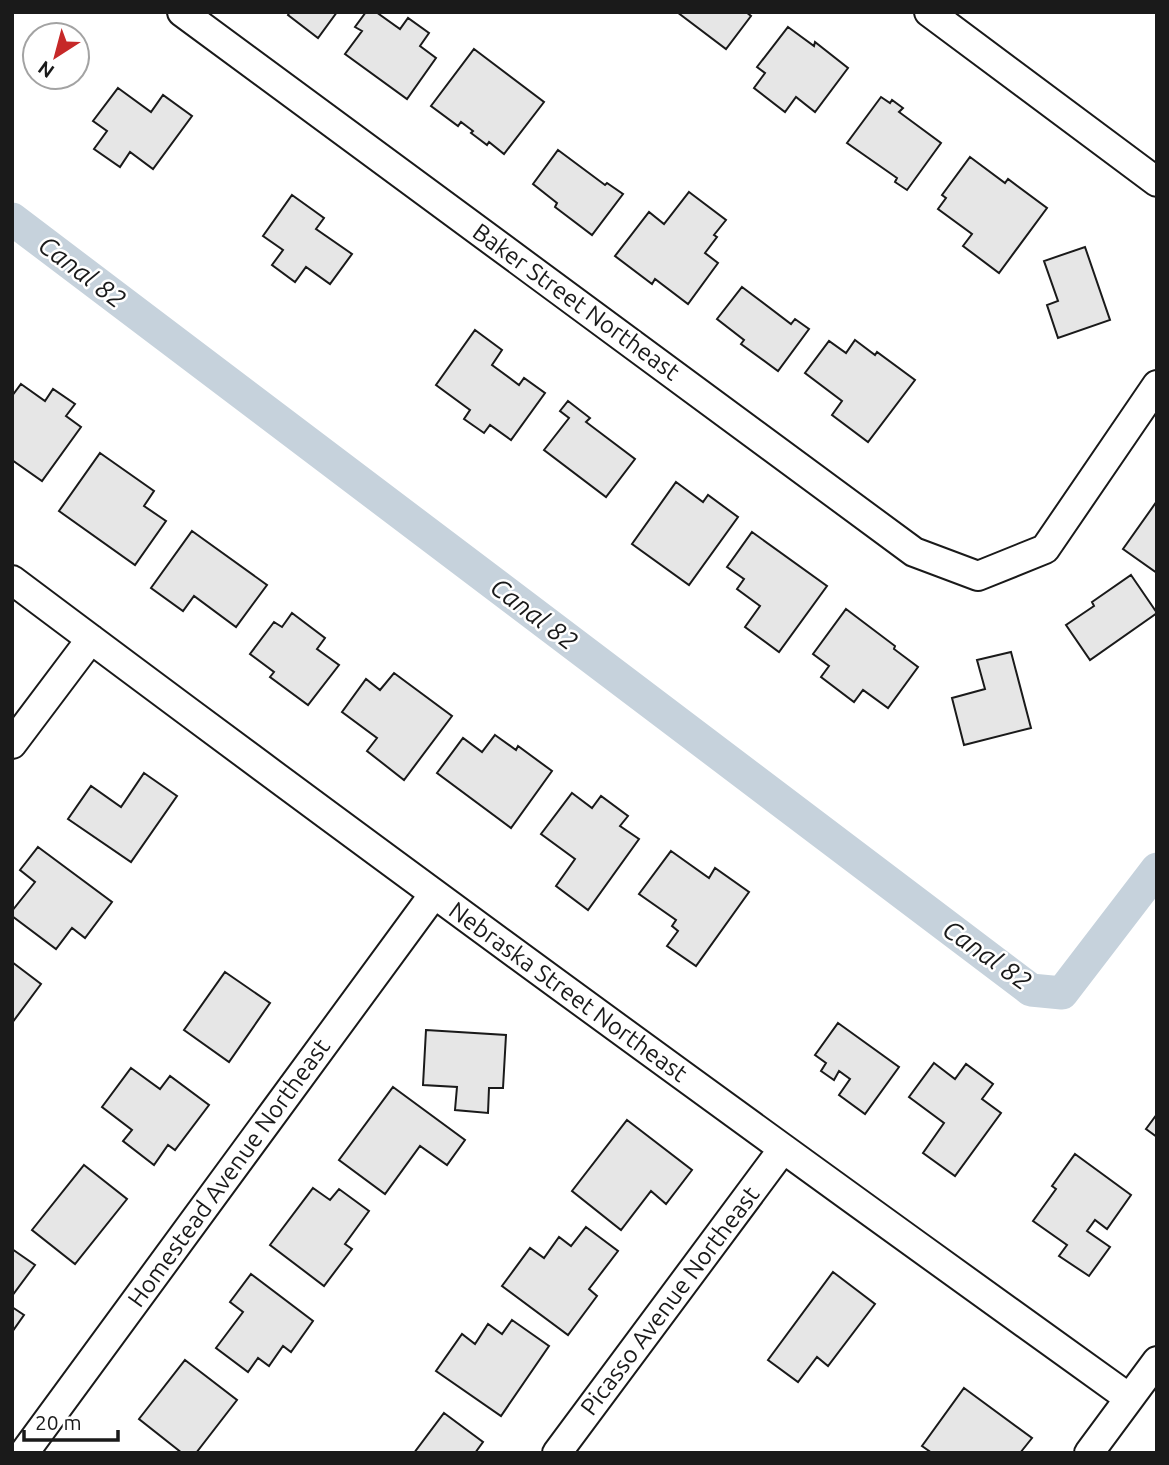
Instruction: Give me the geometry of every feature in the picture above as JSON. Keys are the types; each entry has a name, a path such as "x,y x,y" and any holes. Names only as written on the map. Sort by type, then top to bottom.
{"street":[{"name":"Baker Street Northeast","path":"182,12 914,552 978,576 1045,549 1157,385"},
{"path":"929,12 1157,182"},
{"name":"Nebraska Street Northeast","path":"12,580 434,894 1129,1398"},
{"path":"12,744 91,639"},
{"name":"Homestead Avenue Northeast","path":"24,1453 434,894"},
{"name":"Picasso Avenue Northeast","path":"557,1453 783,1149"},
{"path":"1089,1453 1157,1361"}],"building":[{"path":"290,12 337,12 318,38 288,15"},
{"path":"366,12 376,12 400,29 408,18 429,33 420,46 436,58 407,99 345,54 362,31 355,27"},
{"path":"677,12 746,12 751,16 726,49"},
{"path":"788,27 814,46 815,42 848,68 815,112 796,97 785,112 754,88 765,73 757,67"},
{"path":"474,49 544,102 504,154 489,142 487,145 461,122 458,126 431,106"},
{"path":"118,88 151,112 163,95 192,116 153,169 130,152 120,167 94,149 107,131 93,121"},
{"path":"881,97 890,103 892,100 903,108 899,112 941,143 907,190 895,182 897,178 847,143"},
{"path":"558,150 605,185 607,183 623,194 592,235 555,207 557,203 533,184"},
{"path":"970,157 1005,183 1008,179 1047,208 999,273 963,246 972,234 938,209 946,198 942,195"},
{"path":"689,192 726,220 705,253 718,263 688,304 655,279 652,284 615,256 649,212 664,224"},
{"path":"292,195 324,218 316,229 352,254 330,284 306,267 295,282 272,265 283,250 263,236"},
{"path":"1085,247 1110,320 1058,338 1047,305 1058,301 1044,261"},
{"path":"742,287 791,324 795,319 809,329 778,371 741,344 744,340 717,319"},
{"path":"475,330 502,350 492,365 519,385 524,378 545,393 511,440 490,425 484,433 464,419 470,410 436,385"},
{"path":"855,340 875,355 877,352 915,380 868,442 832,415 842,401 805,373 829,341 846,353"},
{"path":"21,384 45,401 53,389 75,404 66,416 81,427 42,481 12,460 12,396"},
{"path":"568,401 590,418 586,422 635,459 606,497 544,450 569,418 560,411"},
{"path":"100,453 154,491 144,506 166,521 135,565 59,511"},
{"path":"676,482 703,502 708,495 738,517 689,585 632,544"},
{"path":"1157,501 1157,573 1123,549"},
{"path":"192,531 267,585 236,627 194,596 183,611 151,588"},
{"path":"752,532 827,586 779,652 745,627 760,606 737,589 744,579 727,567"},
{"path":"1131,575 1157,613 1090,660 1066,625 1094,606 1092,602"},
{"path":"846,609 918,667 888,708 863,690 854,702 821,677 829,666 813,654"},
{"path":"292,613 325,638 317,649 339,665 308,705 270,677 274,672 250,654 274,622 282,627"},
{"path":"1011,652 1031,728 964,745 952,698 985,689 977,660"},
{"path":"394,673 452,716 404,780 367,751 377,738 342,712 366,679 380,690"},
{"path":"495,735 516,750 518,746 552,771 511,828 437,773 463,738 482,752"},
{"path":"144,773 177,796 131,862 68,819 91,786 121,807"},
{"path":"572,793 592,808 601,796 628,816 620,826 639,839 588,910 556,886 575,859 541,834"},
{"path":"38,847 112,902 85,938 72,928 56,949 12,916 12,911 35,882 20,870"},
{"path":"671,851 709,878 715,868 749,892 696,966 667,946 678,931 672,926 676,920 639,894"},
{"path":"12,962 41,984 12,1023"},
{"path":"225,972 270,1003 229,1062 184,1030"},
{"path":"838,1023 899,1067 865,1114 839,1095 850,1079 839,1071 834,1080 821,1071 826,1063 815,1055"},
{"path":"426,1030 506,1035 503,1088 489,1088 488,1113 455,1110 457,1087 423,1085"},
{"path":"934,1063 955,1079 966,1064 993,1084 982,1099 1001,1113 955,1176 923,1153 944,1123 909,1097"},
{"path":"131,1068 160,1089 170,1076 209,1105 175,1150 168,1145 154,1165 123,1141 132,1130 102,1107"},
{"path":"393,1087 465,1140 447,1165 420,1146 385,1194 339,1160"},
{"path":"1157,1114 1157,1137 1146,1129"},
{"path":"627,1120 692,1170 666,1204 651,1191 621,1230 572,1191"},
{"path":"1075,1154 1131,1195 1107,1229 1095,1220 1087,1231 1110,1247 1089,1276 1059,1256 1067,1245 1033,1221 1056,1189 1052,1186"},
{"path":"84,1165 127,1199 75,1264 32,1230"},
{"path":"313,1188 330,1200 339,1189 369,1211 345,1244 352,1249 324,1286 270,1245"},
{"path":"586,1227 618,1251 589,1289 597,1296 568,1335 502,1286 530,1248 544,1258 559,1237 571,1246"},
{"path":"12,1249 35,1265 12,1296"},
{"path":"833,1272 875,1304 828,1366 817,1357 798,1382 768,1360"},
{"path":"251,1274 313,1321 291,1352 283,1346 269,1366 258,1358 248,1372 216,1348 243,1312 230,1302"},
{"path":"12,1307 24,1315 12,1332"},
{"path":"512,1320 549,1346 501,1416 436,1371 462,1334 475,1344 488,1324 502,1334"},
{"path":"185,1360 237,1400 196,1453 182,1453 139,1419"},
{"path":"964,1388 1032,1438 1020,1453 932,1453 922,1446"},
{"path":"444,1413 483,1442 475,1453 414,1453"}],"waterway":[{"name":"Canal 82","path":"12,219 1031,990 1062,993 1157,869"}]}
